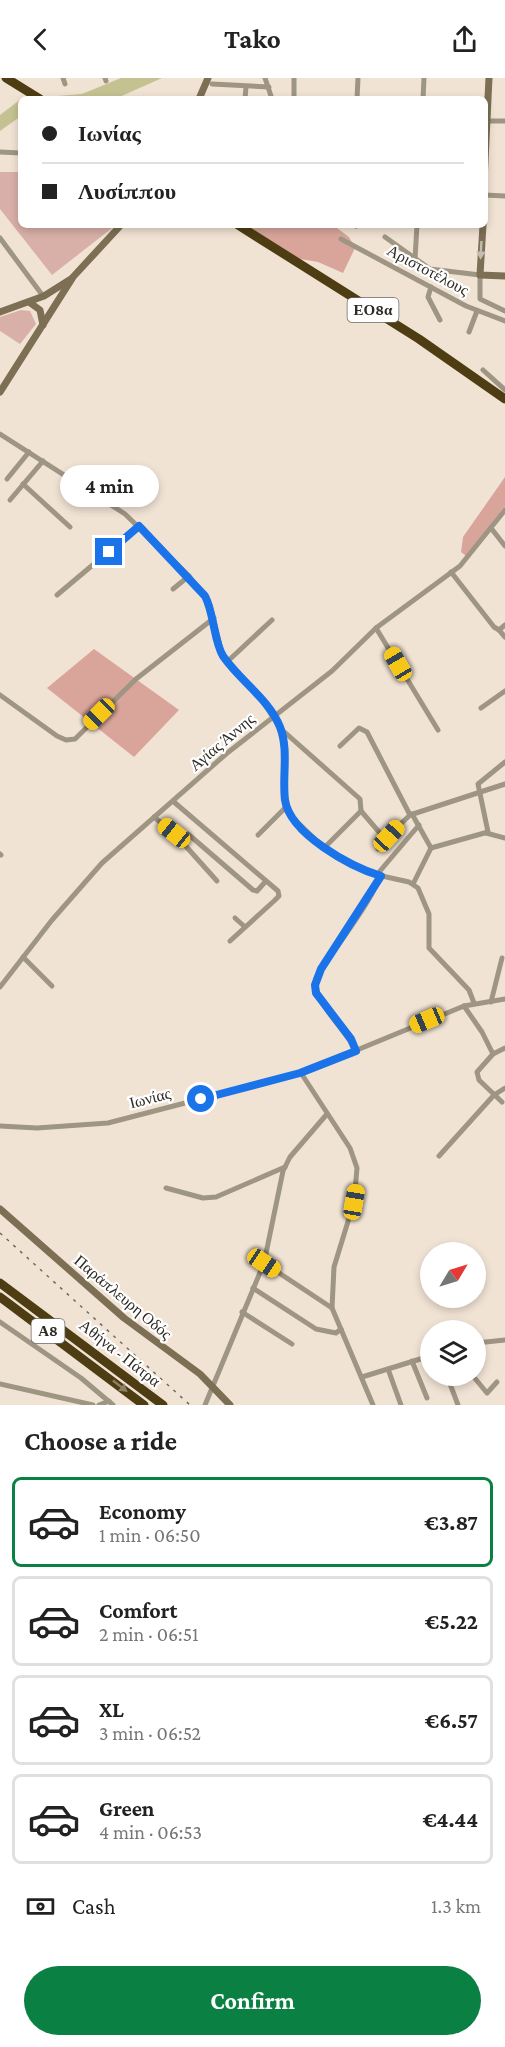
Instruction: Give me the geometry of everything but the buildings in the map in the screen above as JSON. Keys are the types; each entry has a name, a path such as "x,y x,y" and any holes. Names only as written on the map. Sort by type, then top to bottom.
{"highway":[{"path":"6,78 35,96"},
{"name":"ΕΟ8α","path":"243,228 419,339 505,399"},
{"name":"Αθήνα - Πάτρα","path":"0,1281 163,1405"},
{"name":"Αθήνα - Πάτρα","path":"0,1297 144,1405"}],"street":[{"path":"265,78 271,96"},
{"path":"294,78 294,96"},
{"path":"357,96 358,78"},
{"path":"423,96 424,78"},
{"path":"488,96 489,78"},
{"path":"201,96 210,81 246,87 268,87"},
{"path":"245,96 246,87"},
{"path":"488,121 505,121"},
{"path":"0,152 18,153"},
{"path":"488,195 505,196"},
{"path":"0,392 73,278 118,228"},
{"path":"415,259 417,228"},
{"path":"483,228 480,299 505,311"},
{"path":"386,237 415,259 436,271 505,276"},
{"path":"0,238 42,296"},
{"name":"Αριστοτέλους","path":"341,239 430,288 477,311 505,321"},
{"path":"0,312 42,296 73,278"},
{"path":"430,288 428,297 440,320"},
{"path":"29,302 40,310 43,325"},
{"path":"469,332 477,311"},
{"path":"483,370 505,390"},
{"path":"0,434 93,492 139,526 189,576 205,596 214,618 222,654 274,717 280,728 284,743 286,807 296,823 324,848 381,876 413,884 421,893 429,914 429,948 470,990 474,1003"},
{"path":"7,479 29,452"},
{"path":"10,500 43,460"},
{"path":"23,484 70,527"},
{"name":"Αγίας Άννης","path":"0,987 82,883 226,754 332,671 376,628 463,564 505,510"},
{"path":"57,595 139,526"},
{"path":"490,528 505,546"},
{"path":"452,572 484,616 505,637"},
{"path":"173,589 189,576"},
{"path":"0,694 57,736 66,740 75,739 136,679 214,618"},
{"path":"228,661 272,620"},
{"path":"499,630 505,625"},
{"path":"376,628 438,730"},
{"path":"481,708 505,691"},
{"path":"340,746 359,728 362,727 367,732 431,848"},
{"path":"280,728 360,799 361,811 385,839"},
{"path":"486,833 489,829 478,791 481,780 505,762"},
{"path":"378,849 411,814 505,784"},
{"path":"174,802 278,891 279,896 230,941"},
{"path":"258,835 286,807"},
{"path":"324,848 361,811"},
{"path":"154,817 174,833 217,881"},
{"path":"356,1051 351,1039 316,993 315,985 321,969 381,876 381,871 419,825"},
{"path":"413,884 431,848 465,836 486,833 505,838"},
{"path":"186,837 188,834 253,890 257,891 266,881"},
{"path":"212,854 222,843"},
{"path":"235,918 245,927"},
{"path":"23,957 52,986"},
{"path":"491,1002 502,958"},
{"name":"Ιωνίας","path":"0,1126 37,1128 108,1123 300,1073 464,1006 505,999"},
{"path":"464,1006 482,1032 493,1054"},
{"path":"502,1102 476,1076 477,1070 493,1054 505,1048"},
{"path":"300,1073 350,1148 357,1168 354,1202 334,1267 332,1308 373,1405"},
{"path":"439,1156 494,1095 505,1088"},
{"path":"205,1403 264,1263 285,1167 327,1114"},
{"path":"166,1188 203,1198 216,1197 285,1167"},
{"name":"Παράπλευρη Οδός","path":"0,1209 124,1318 212,1385 230,1405"},
{"path":"264,1263 332,1308"},
{"path":"253,1288 316,1329 336,1333 341,1329"},
{"path":"242,1312 292,1344"},
{"path":"0,1322 111,1403"},
{"path":"486,1342 505,1340"},
{"path":"362,1377 420,1359"},
{"path":"412,1361 427,1398"},
{"path":"388,1369 401,1405"},
{"path":"481,1386 487,1393 497,1382"},
{"path":"0,1384 93,1405"},
{"path":"451,1386 458,1405"},
{"path":"99,1405 111,1403"}],"shaded area":[{"path":"121,78 162,78 122,96 58,96 82,94"},
{"path":"18,101 18,118 0,131 0,115"},
{"path":"0,172 18,172 18,228 112,228 52,275 0,209"},
{"path":"251,228 337,228 349,237 355,248 343,273 318,262 300,259"},
{"path":"21,310 30,311 36,324 20,344 0,331 0,317"},
{"path":"505,477 505,506 466,556 461,552 463,537"},
{"path":"94,649 179,710 134,757 47,688"}],"railway":[{"path":"0,1233 190,1405"}],"route":[{"path":"109,552 139,526 189,576 210,605 222,654 263,702 280,728 284,743 285,798 289,814 324,848 381,876 356,919 321,969 315,985 316,993 351,1039 356,1051 300,1073 262,1081 201,1099"}]}
